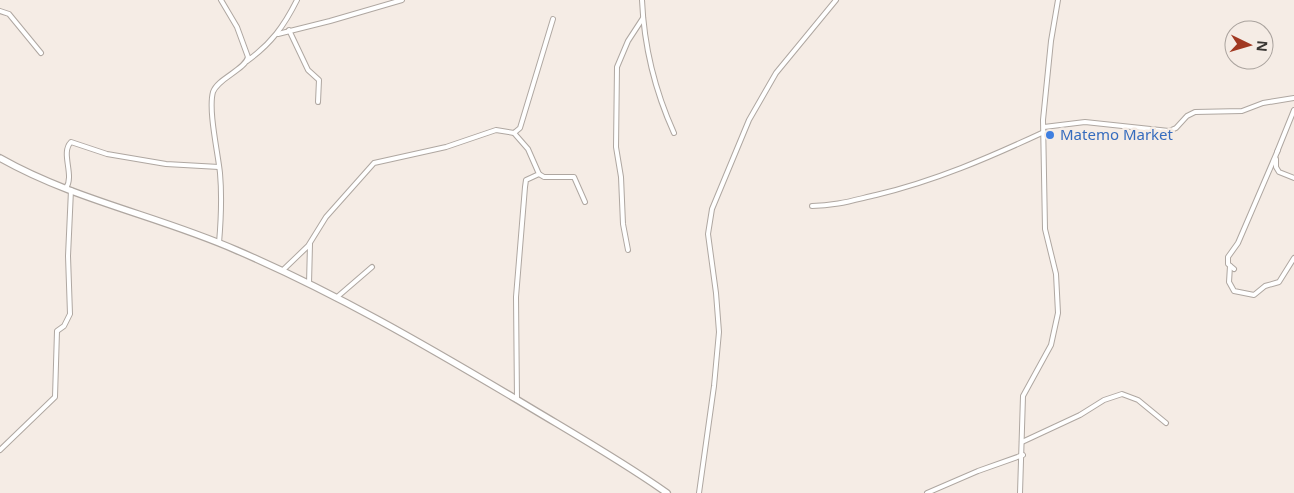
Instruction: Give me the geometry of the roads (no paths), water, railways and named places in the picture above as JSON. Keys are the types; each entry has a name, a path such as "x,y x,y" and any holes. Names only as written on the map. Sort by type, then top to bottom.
{"street":[{"path":"222,0 248,55 247,61"},
{"path":"219,243 221,203 212,108 214,90 247,61 263,50 278,34 298,0"},
{"path":"278,34 330,21 399,0"},
{"path":"642,0 643,18 658,93 674,133"},
{"path":"699,493 714,386 718,332 716,293 708,234 712,209 749,120 776,73 836,0"},
{"path":"1020,493 1023,455 1023,396 1052,345 1058,313 1056,274 1045,229 1044,130 1051,41 1058,0"},
{"path":"0,11 9,14 41,53"},
{"path":"628,250 623,224 621,177 616,147 617,67 628,42 643,18"},
{"path":"519,137 552,19"},
{"path":"289,30 308,70 318,80 318,102"},
{"path":"812,206 840,204 926,182 954,172 1044,130 1084,122 1169,131 1176,128 1187,116 1195,112 1242,111 1263,103 1294,98"},
{"path":"1294,110 1238,242 1228,257 1232,268 1229,282 1234,291 1254,295 1265,286 1279,282 1294,258"},
{"path":"514,133 520,128"},
{"path":"282,271 310,244 326,217 374,163 439,149 496,130 514,133 519,137 528,149 539,174 544,177 574,177 585,202"},
{"path":"0,450 55,398 56,333 64,326 70,314 68,256 70,182 67,155 68,144 71,142 107,154 166,164 219,167"},
{"path":"1278,150 1275,160 1277,171 1294,178"},
{"path":"0,158 69,189 219,243 309,284 409,336 625,464 668,493"},
{"path":"516,400 516,297 524,187 526,180 539,174"},
{"path":"309,284 310,244"},
{"path":"336,298 372,268"},
{"path":"1022,442 1080,415 1104,400 1122,394 1138,400 1166,423"},
{"path":"927,493 978,471 1023,455"}],"place":[{"name":"Matemo Market","path":"1050,135"}]}
